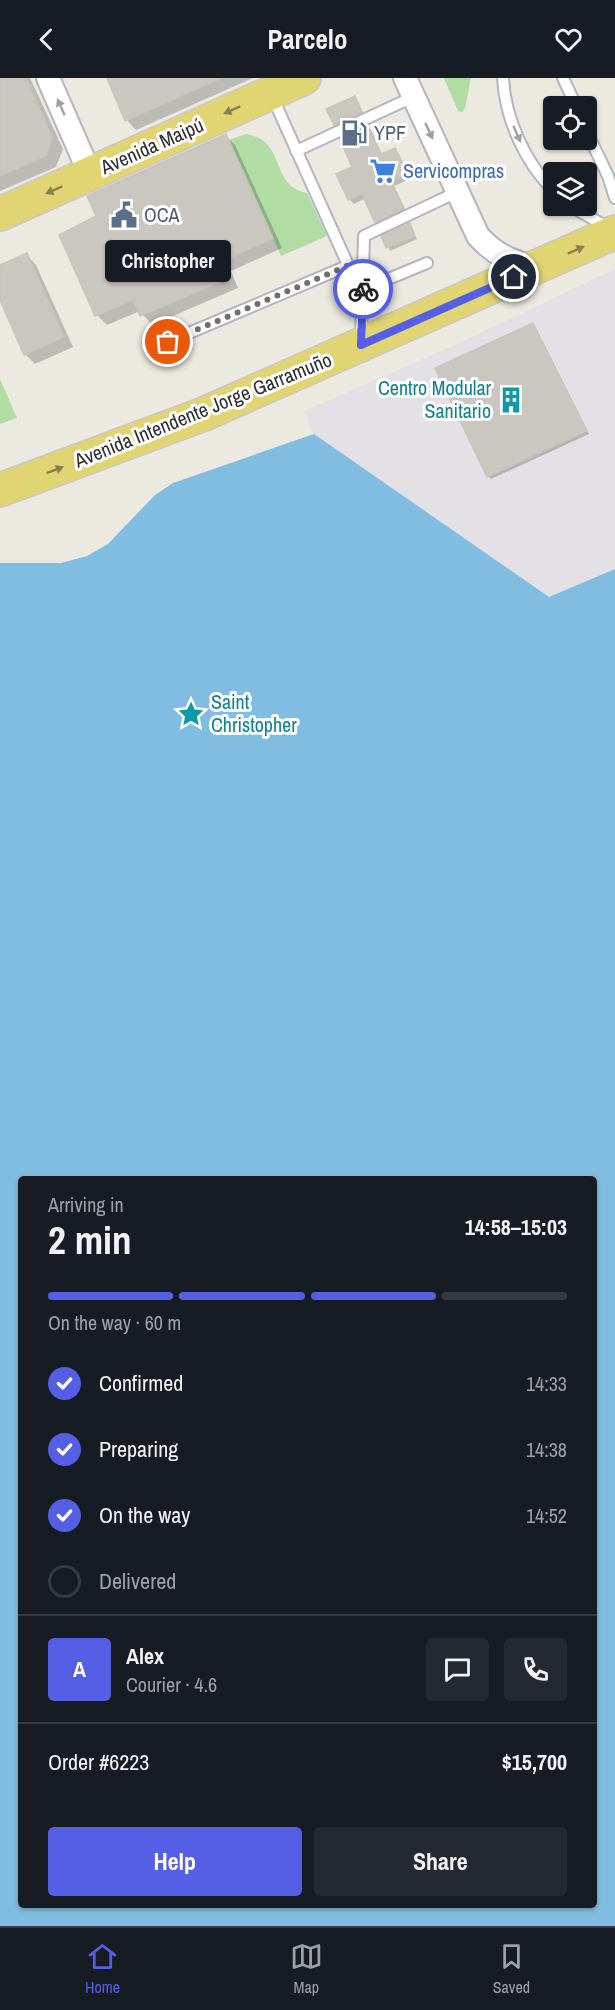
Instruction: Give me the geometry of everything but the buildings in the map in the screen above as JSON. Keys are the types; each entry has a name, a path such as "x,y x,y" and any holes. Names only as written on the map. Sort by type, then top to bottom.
{"main road":[{"name":"Avenida Maipú","path":"0,214 304,78"},
{"name":"Avenida Intendente Jorge Garramuño","path":"0,490 204,414 615,232"}],"street":[{"path":"48,78 90,174"},
{"path":"409,88 478,236 488,248 502,257 515,263 537,268"}],"lane":[{"path":"503,78 510,118 526,152 543,178"},
{"path":"563,78 571,96"},
{"path":"296,151 409,88"},
{"path":"271,93 357,285 363,288 369,287 427,263"},
{"path":"595,150 615,198"},
{"path":"361,345 364,236 457,192"},
{"path":"587,216 615,232"},
{"path":"168,342 347,266"}],"shaded area":[{"path":"615,269 615,569 549,597 314,434 304,411 446,349"}],"green space":[{"path":"444,78 471,78 465,108 462,112 458,111"},
{"path":"246,134 259,138 268,145 287,181 295,188 307,193 327,236 281,256 229,140"},
{"path":"0,379 17,418 0,424"}],"water":[{"path":"314,434 549,597 615,569 615,1926 0,1926 0,563 61,563 87,556 108,544 155,495 173,483"}],"way so far":[{"path":"168,342 347,266 354,281 363,289"}],"place":[{"name":"YPF","path":"354,133"},
{"name":"Servicompras","path":"383,171"},
{"name":"OCA","path":"124,215"},
{"name":"Christopher","path":"168,342"},
{"name":"Centro Modular Sanitario","path":"511,400"},
{"name":"Saint Christopher","path":"191,714"}],"route":[{"path":"363,289 361,345 514,277"}]}
